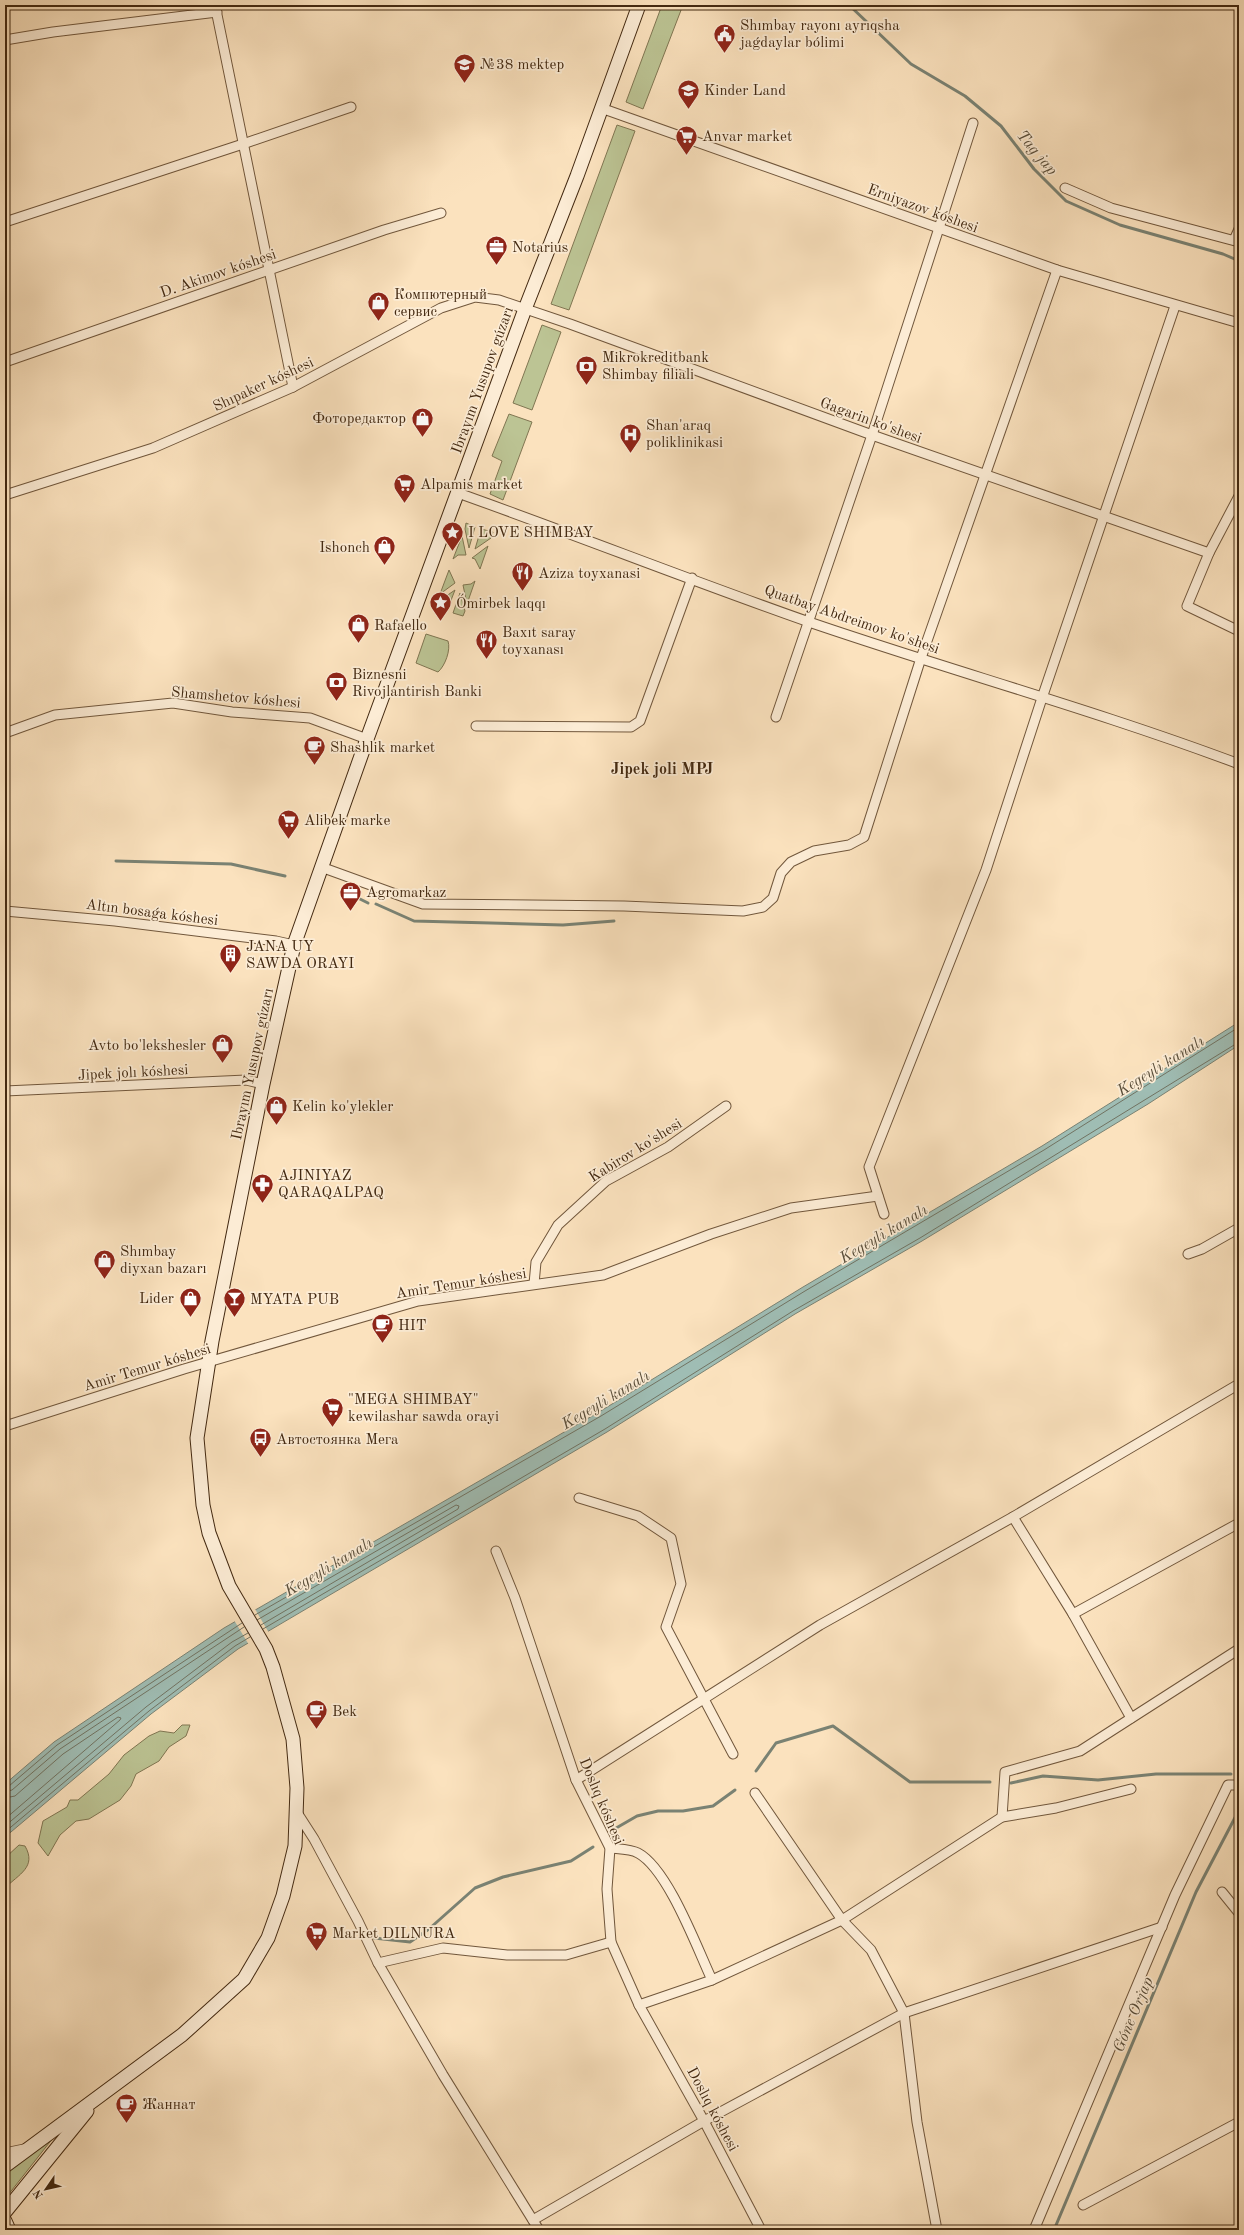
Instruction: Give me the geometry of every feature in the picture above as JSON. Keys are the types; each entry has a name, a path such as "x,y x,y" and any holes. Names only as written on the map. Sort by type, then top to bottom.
{"main road":[{"name":"Ibrayım Yusupov gúzarı","path":"96,2101 198,2022 244,1980 268,1938 283,1896 295,1846 297,1788 293,1739 282,1695 266,1649 229,1586 209,1533 203,1505 198,1438 208,1362 263,1084 294,945 367,739 525,309 577,176 639,5"},
{"path":"5,2166 54,2128 96,2101"},
{"path":"5,2212 96,2101"},
{"path":"5,2221 9,2230"}],"street":[{"path":"5,40 216,9 293,387"},
{"path":"5,222 351,107"},
{"name":"Erniyazov kóshesi","path":"601,108 938,229 1057,270 1175,306 1239,323"},
{"path":"776,717 810,622 973,123"},
{"path":"1066,188 1111,208 1236,241 1239,229"},
{"name":"D. Akimov kóshesi","path":"5,362 270,270 441,213"},
{"path":"321,867 424,904 624,906 743,911 763,907 773,898 781,874 791,862 814,851 849,845 864,837 921,658 1057,270"},
{"name":"Shıpaker kóshesi","path":"5,495 153,448 293,387 441,308 475,297 499,300 525,309"},
{"path":"884,1214 869,1167 981,884 1042,698 1175,306"},
{"name":"Gagarin ko'shesi","path":"525,309 984,475 1209,553"},
{"name":"Quatbay Abdreimov ko'shesi","path":"458,493 810,622 1042,698 1156,733 1239,764"},
{"path":"1239,496 1209,553 1187,606 1239,631"},
{"path":"476,726 631,727 640,721 692,578"},
{"name":"Shamshetov kóshesi","path":"5,733 55,715 173,703 232,712 310,718 367,739"},
{"name":"Altın bosaǵa kóshesi","path":"5,911 115,921 276,940 294,945"},
{"name":"Jipek jolı kóshesi","path":"5,1092 246,1080 263,1084"},
{"name":"Kabirov ko'shesi","path":"534,1284 536,1262 558,1224 606,1181 668,1147 726,1106"},
{"name":"Amir Temur kóshesi","path":"5,1426 208,1362 418,1301 603,1275 711,1234 791,1208 878,1196"},
{"path":"1188,1254 1202,1249 1239,1228"},
{"path":"576,1780 702,1699 820,1626 1013,1517 1239,1384"},
{"path":"579,1498 638,1516 671,1538 681,1584 666,1627 702,1699 733,1754"},
{"path":"1013,1517 1073,1614 1131,1718"},
{"path":"1073,1614 1239,1523"},
{"name":"Doslıq kóshesi","path":"496,1551 515,1598 576,1780 610,1848 607,1890 611,1942 639,2005 704,2122 761,2230"},
{"path":"1002,1817 1005,1772 1080,1751 1239,1649"},
{"path":"1034,2230 1175,1894 1228,1785 1239,1785"},
{"path":"639,2005 712,1980 842,1920 1002,1817 1056,1808 1131,1789"},
{"path":"755,1793 842,1920 871,1950 904,2013 917,2122 937,2230"},
{"path":"296,1812 314,1839 358,1921 378,1963 443,2075 539,2230"},
{"path":"610,1848 638,1852 655,1868 677,1904 712,1980"},
{"path":"1222,1892 1239,1913"},
{"path":"533,2220 704,2122 904,2013 1162,1927"},
{"path":"378,1963 443,1948 508,1955 566,1955 611,1942"},
{"path":"1083,2206 1239,2122"},
{"path":"5,2154 26,2150"}],"green space":[{"path":"662,5 683,5 643,109 626,102"},
{"path":"617,125 635,131 569,310 551,304"},
{"path":"542,325 561,332 532,410 513,403"},
{"path":"509,414 532,422 503,500 490,494 502,461 492,456"},
{"path":"466,523 475,527 469,548 465,529"},
{"path":"481,529 493,532 491,538 475,549"},
{"path":"462,536 466,555 458,555 453,559"},
{"path":"488,546 480,569 475,559 472,558"},
{"path":"449,570 455,583 440,594"},
{"path":"475,581 467,604 463,585 471,584"},
{"path":"455,590 446,613 436,611 439,601"},
{"path":"460,593 465,611 463,616 453,613"},
{"path":"426,634 448,641 449,649 447,658 438,672 416,663"},
{"path":"182,1725 190,1725 186,1736 169,1747 159,1761 136,1774 131,1786 120,1800 89,1819 76,1821 60,1835 48,1856 38,1843 43,1821 67,1807 70,1800 78,1800 109,1774 124,1755 149,1736 160,1731 174,1733"},
{"path":"19,1845 25,1846 29,1859 28,1865 21,1874 5,1888 5,1858"},
{"path":"57,2133 8,2195 5,2191 5,2172"}],"water":[{"path":"1239,1022 1239,1045 1148,1104 922,1241 795,1314 607,1432 238,1649 151,1714 5,1837 5,1784 54,1742 224,1628 599,1412 803,1287 1042,1146"}],"pier":[{"path":"255,1609 269,1633 249,1645 234,1620"}],"waterway":[{"name":"Tag jap","path":"849,5 911,64 965,96 1001,126 1034,169 1066,201 1120,225 1223,254 1239,261"},
{"path":"116,861 231,864 285,876"},
{"path":"346,892 368,903"},
{"path":"376,904 414,921 563,925 614,921"},
{"path":"756,1771 776,1743 833,1726 910,1782 990,1782"},
{"path":"1011,1783 1043,1776 1098,1780 1156,1774 1231,1774"},
{"path":"611,1831 637,1816 658,1811 683,1811 713,1806 735,1790"},
{"name":"Góne Orjap","path":"1054,2230 1196,1892 1239,1810"},
{"path":"374,1938 410,1942 429,1929 475,1888 503,1877 571,1861 593,1847"}],"place":[{"name":"Shımbay rayonı ayrıqsha jaǵdaylar bólimi","path":"725,54"},
{"name":"№38 mektep","path":"464,84"},
{"name":"Kinder Land","path":"689,110"},
{"name":"Anvar market","path":"686,156"},
{"name":"Notarius","path":"496,266"},
{"name":"Компютерный сервис","path":"379,322"},
{"name":"Mikrokreditbank Shimbay filiali","path":"586,386"},
{"name":"Фоторедактор","path":"422,438"},
{"name":"Shan'araq poliklinikasi","path":"631,454"},
{"name":"Alpamis market","path":"405,504"},
{"name":"I LOVE SHIMBAY","path":"453,552"},
{"name":"Ishonch","path":"385,566"},
{"name":"Aziza toyxanasi","path":"522,592"},
{"name":"Ómirbek laqqı","path":"440,622"},
{"name":"Rafaello","path":"359,644"},
{"name":"Baxıt saray toyxanası","path":"487,660"},
{"name":"Biznesni Rivojlantirish Banki","path":"337,702"},
{"name":"Shashlik market","path":"314,766"},
{"name":"Alibek marke","path":"289,840"},
{"name":"Agromarkaz","path":"350,912"},
{"name":"JANA UY SAWDA ORAYI","path":"231,974"},
{"name":"Avto bo'lekshesler","path":"222,1064"},
{"name":"Kelin ko'ylekler","path":"277,1126"},
{"name":"AJINIYAZ QARAQALPAQ","path":"263,1204"},
{"name":"Shımbay diyxan bazarı","path":"104,1280"},
{"name":"Lider","path":"190,1318"},
{"name":"MYATA PUB","path":"235,1318"},
{"name":"HIT","path":"383,1344"},
{"name":"\"MEGA SHIMBAY\" kewilashar sawda orayi","path":"333,1428"},
{"name":"Автостоянка Мега","path":"260,1458"},
{"name":"Bek","path":"317,1730"},
{"name":"Market DILNURA","path":"317,1952"},
{"name":"Жаннат","path":"127,2124"}],"district":[{"name":"Jipek joli MPJ","path":"662,768"}],"water label":[{"name":"Kegeyli kanalı","path":"1160,1065"},
{"name":"Kegeyli kanalı","path":"883,1233"},
{"name":"Kegeyli kanalı","path":"605,1399"},
{"name":"Kegeyli kanalı","path":"328,1566"}]}
